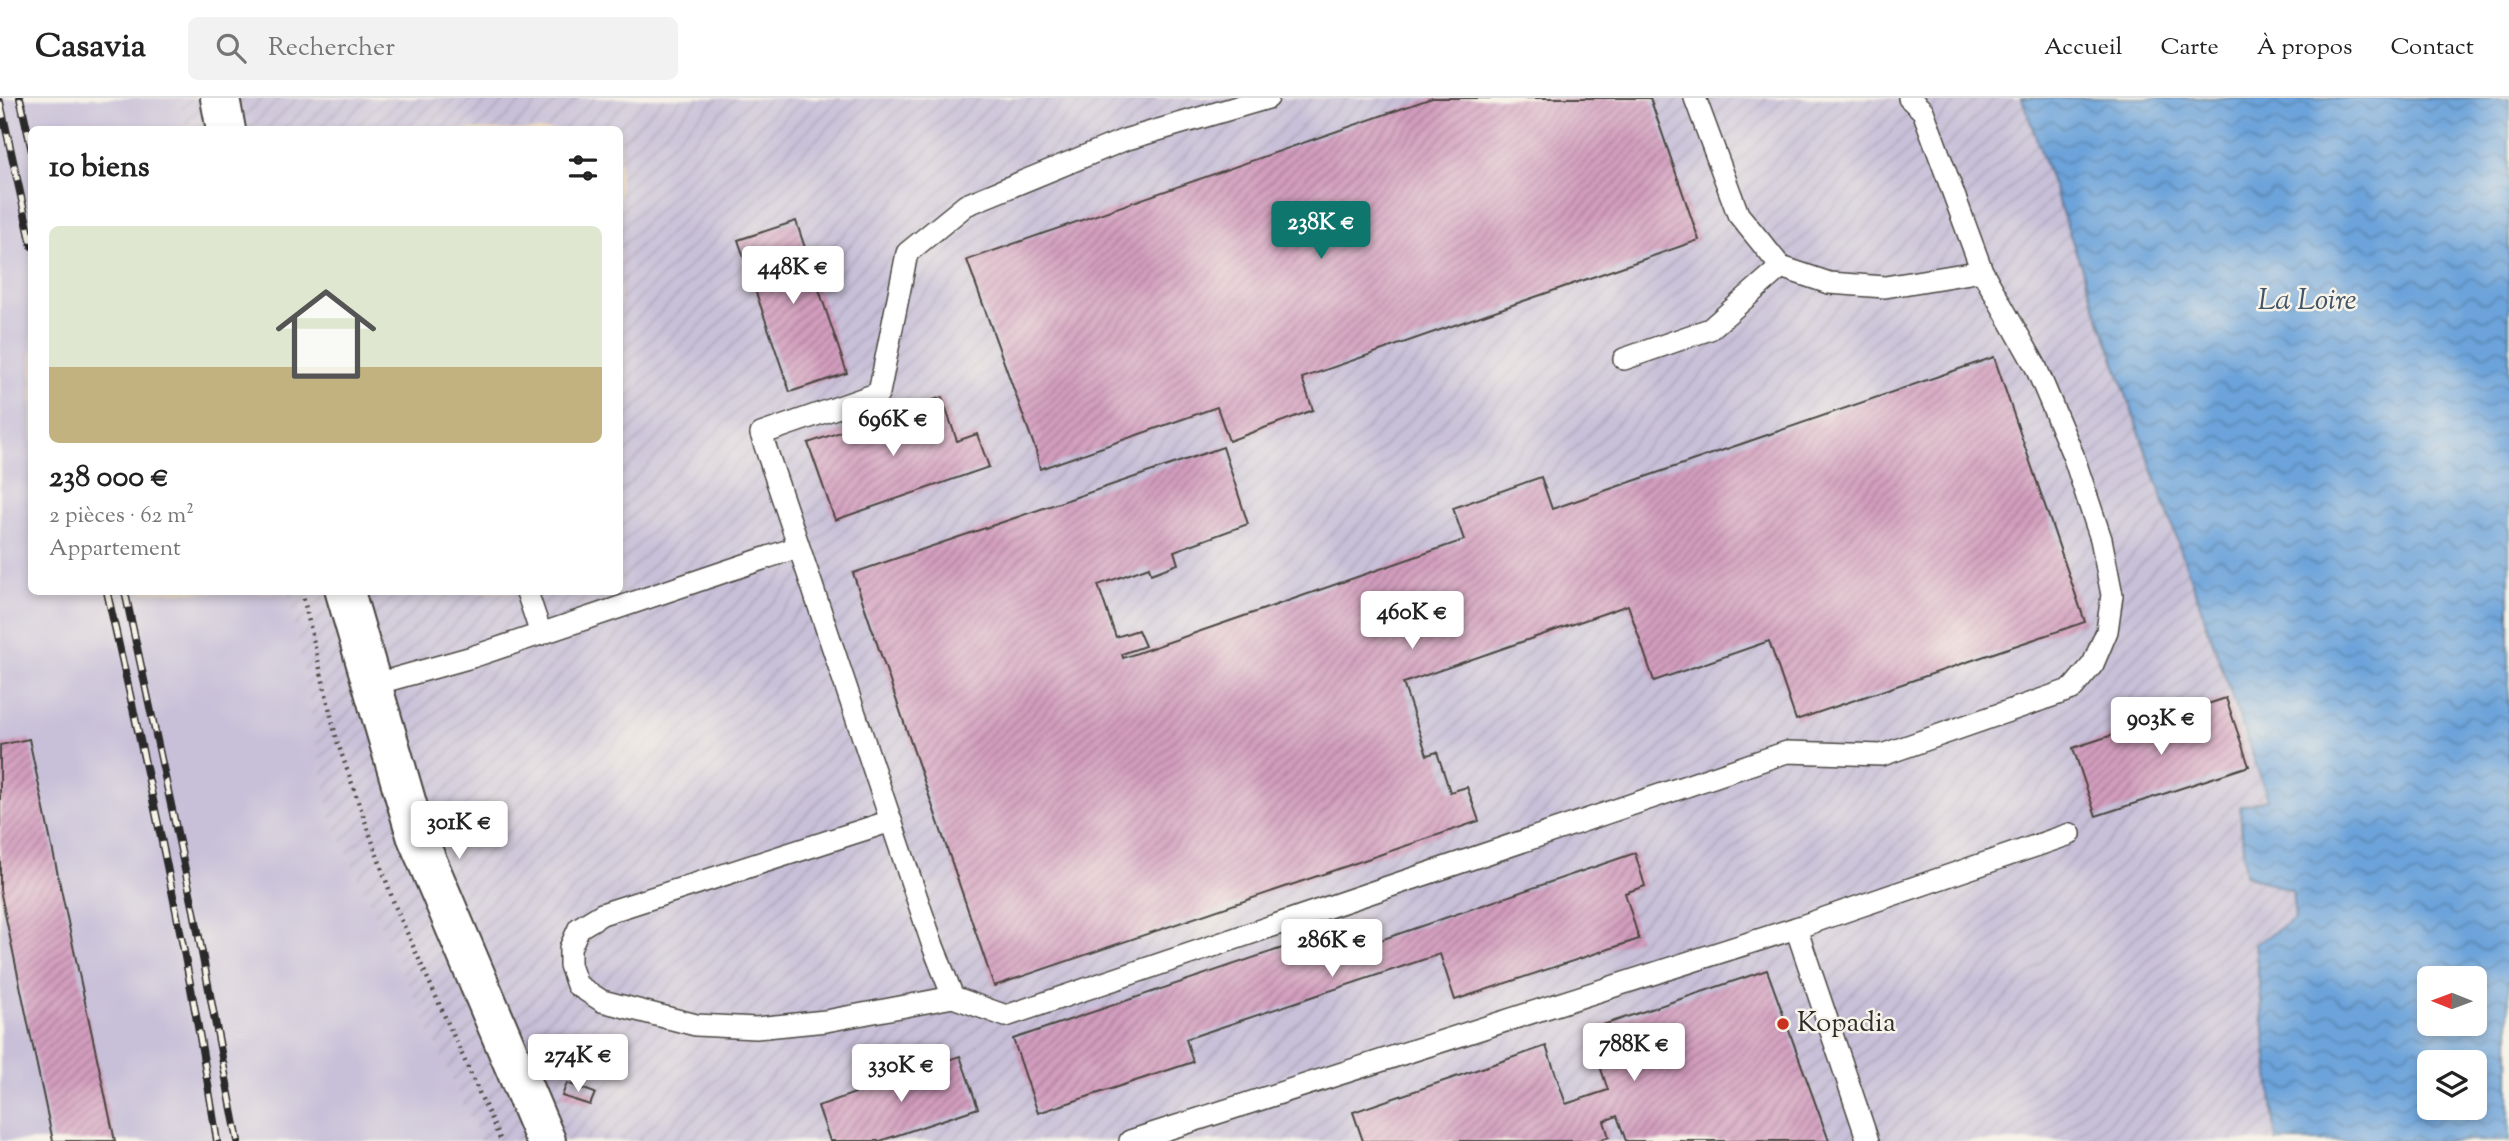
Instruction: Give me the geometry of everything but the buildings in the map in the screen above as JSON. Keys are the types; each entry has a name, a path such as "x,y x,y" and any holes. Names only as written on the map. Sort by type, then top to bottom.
{"street":[{"path":"220,98 225,126"},
{"path":"346,595 416,835 546,1141"}],"lane":[{"path":"953,997 933,946 761,434 880,393 906,253 966,205 1124,140 1268,98"},
{"path":"1695,98 1738,214 1781,267 1829,283 1885,287 1982,271"},
{"path":"891,821 602,914 579,928 569,948 570,965 578,985 603,1001 696,1025 756,1028 826,1021 953,997 1006,1016 1787,752 1882,755 2072,689 2092,663 2107,631 2112,595 2101,539 2073,455 2035,365 1982,271 1923,111 1909,98"},
{"path":"1624,359 1710,329 1781,267"},
{"path":"372,685 472,657 799,547"},
{"path":"528,595 541,634"},
{"path":"1130,1141 1796,928 2070,834"},
{"path":"1796,928 1868,1141"}],"shaded area":[{"path":"0,98 178,98 186,126 28,126 28,595 289,595 330,817 480,1141 0,1141"},
{"path":"178,98 2022,98 2268,800 2292,891 2295,919 2255,944 2276,1141 480,1141 330,817 289,595 623,595 623,126 186,126"}],"water":[{"name":"La Loire","path":"2022,98 2509,98 2509,1141 2276,1141 2255,944 2295,919 2292,891 2245,875 2240,806 2268,799"}],"railway":[{"path":"20,98 28,133"},
{"path":"0,102 28,228"},
{"path":"108,595 181,934 217,1141"},
{"path":"126,595 194,911 238,1141"}],"place":[{"name":"Kopadia","path":"1783,1024"}]}
